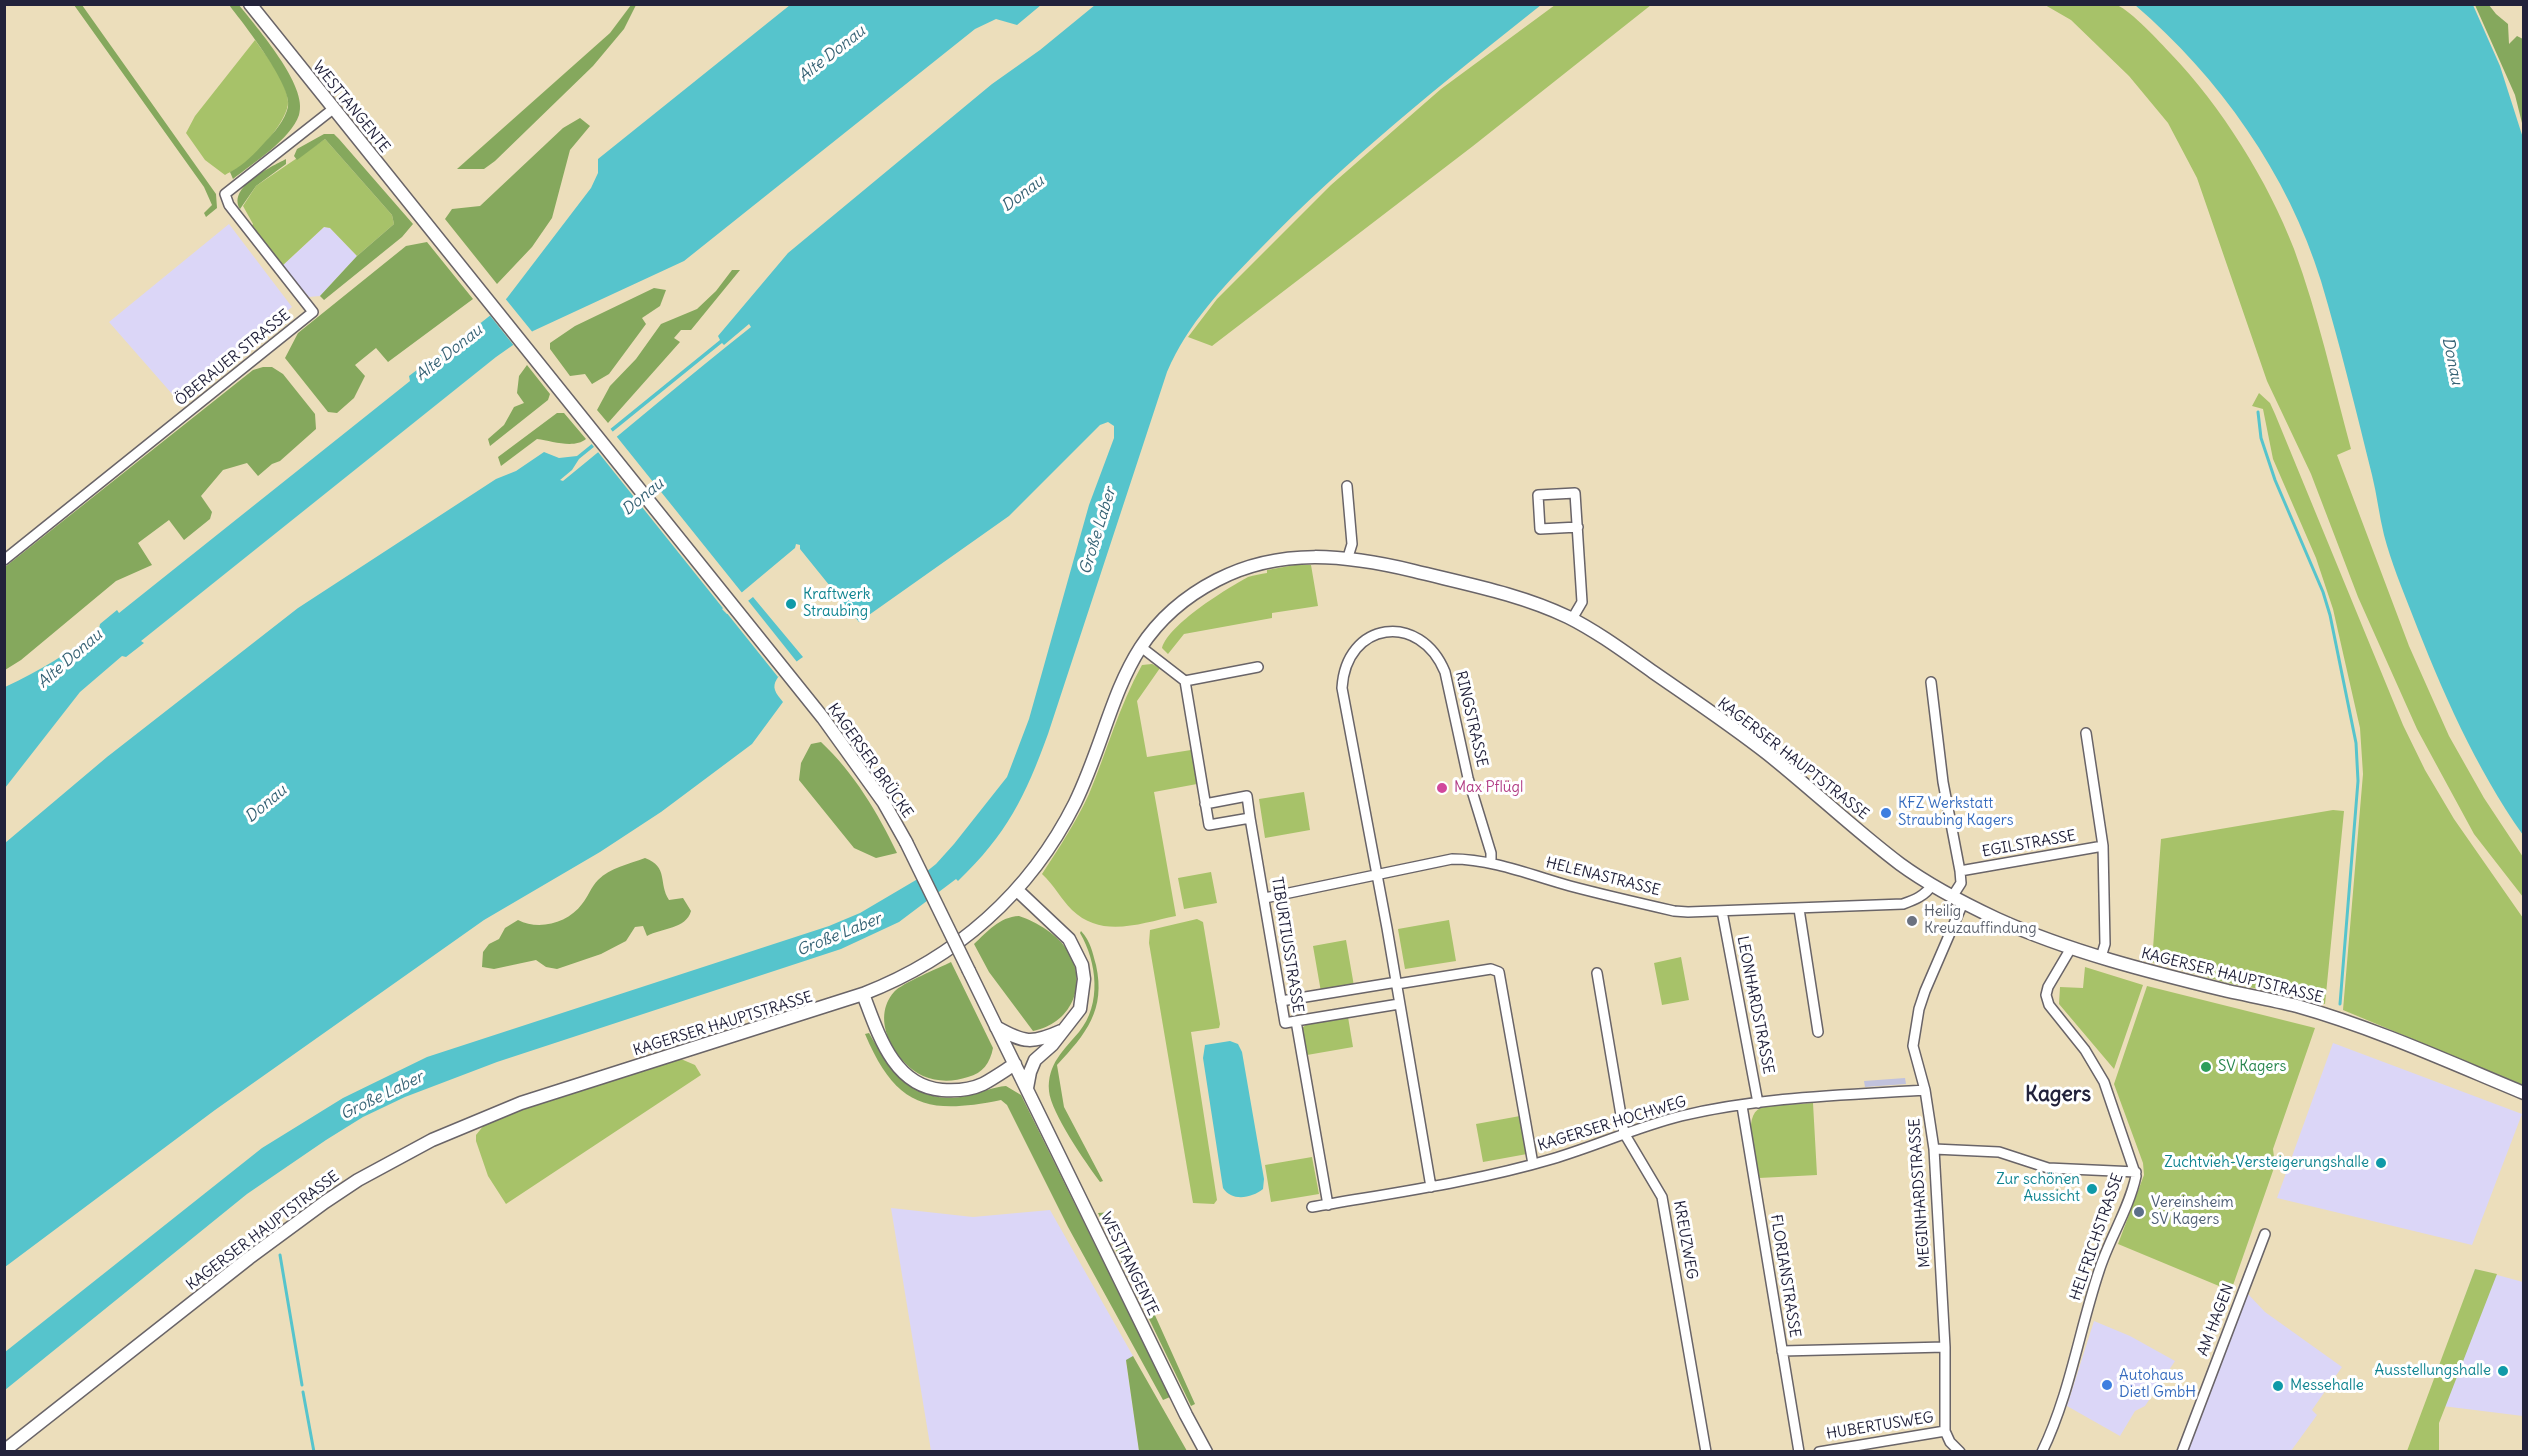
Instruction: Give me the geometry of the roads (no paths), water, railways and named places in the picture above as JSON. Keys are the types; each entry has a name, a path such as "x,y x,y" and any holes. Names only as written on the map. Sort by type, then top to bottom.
{"street":[{"name":"WESTTANGENTE","path":"250,4 595,432"},
{"name":"ÖBERAUER STRASSE","path":"4,560 313,312 229,205 225,194 333,109"},
{"name":"KAGERSER BRÜCKE","path":"595,432 786,671 852,756 884,803 906,842 996,1027"},
{"path":"1347,486 1352,544 1348,557"},
{"path":"1572,619 1582,602 1578,527 1575,493 1538,495 1540,529 1578,527"},
{"name":"KAGERSER HAUPTSTRASSE","path":"4,1451 277,1237 325,1202 397,1158 468,1124 521,1103 863,994 908,975 947,952 986,922 1017,890 1047,850 1090,769 1114,696 1141,647 1159,623 1184,600 1230,574 1263,562 1287,558 1348,557 1542,605 1572,619 1622,651 1738,732 1903,866 1958,900 2022,930 2071,948 2333,1017 2523,1092"},
{"name":"RINGSTRASSE","path":"1431,1187 1397,983 1342,688 1343,675 1355,649 1377,633 1404,632 1418,638 1439,656 1446,672 1466,767 1491,853 1491,863"},
{"path":"1141,647 1185,681 1209,825 1250,818"},
{"path":"1185,681 1258,667"},
{"path":"1931,682 1943,782 1960,871"},
{"path":"2086,733 2103,846 2105,944 2101,957"},
{"name":"TIBURTIUSSTRASSE","path":"1206,804 1247,796 1285,1023 1296,1021 1328,1204"},
{"name":"EGILSTRASSE","path":"1960,871 2103,846"},
{"name":"HELENASTRASSE","path":"1265,898 1452,859 1470,859 1491,863 1571,886 1674,911 1799,909 1903,904 1916,899 1928,891 1932,885"},
{"name":"MEGINHARDSTRASSE","path":"1945,1431 1945,1347 1934,1149 1925,1090 1913,1046 1917,1017 1925,991 1958,900 1960,871"},
{"path":"1017,890 1069,939 1082,965 1083,995 1080,1009 1052,1045 1035,1060 1027,1088"},
{"path":"1799,909 1818,1032"},
{"name":"LEONHARDSTRASSE","path":"1722,911 1758,1103"},
{"name":"HELFRICHSTRASSE","path":"2042,1452 2064,1397 2108,1242 2133,1190 2136,1172 2104,1082 2085,1050 2049,1005 2046,995 2048,987 2071,948"},
{"path":"1281,1001 1491,969 1498,972 1533,1164"},
{"name":"KREUZWEG","path":"1596,973 1624,1133 1662,1197 1706,1452"},
{"path":"863,994 889,1054 910,1078 921,1084 935,1089 967,1089 981,1085 1015,1064"},
{"path":"1296,1021 1399,1004"},
{"name":"WESTTANGENTE","path":"996,1027 1206,1452"},
{"path":"996,1027 1026,1041 1061,1031"},
{"name":"KAGERSER HOCHWEG","path":"1312,1207 1431,1187 1533,1164 1682,1116 1758,1103 1925,1090"},
{"name":"FLORIANSTRASSE","path":"1742,1106 1800,1452"},
{"path":"1934,1149 1999,1152 2048,1168 2136,1172"},
{"name":"AM HAGEN","path":"2182,1452 2265,1234"},
{"path":"1782,1351 1945,1347"},
{"path":"1945,1431 1950,1442 1960,1452"},
{"name":"HUBERTUSWEG","path":"1819,1452 1945,1431"}],"water":[{"name":"Alte Donau","path":"790,5 1041,5 1017,25 996,19 975,29 684,261 533,331 496,357 141,641 144,643 126,657 122,656 80,692 5,788 5,687 54,661 88,638 117,610 119,613 410,381 409,376 426,363 429,364 492,314 507,298 591,188 598,173 598,159"},
{"path":"1095,5 1541,5 1432,93 1327,184 1233,277 1185,337 1167,372 1048,734 1031,777 1013,814 1002,830 990,847 958,881 956,879 899,922 841,949 497,1062 405,1097 363,1117 247,1194 5,1390 5,1352 262,1148 343,1098 427,1057 829,926 860,913 916,880 936,864 1007,777 1029,719 1089,505 1114,438 1114,426 1108,422 1100,425 1009,516 859,622 800,549 800,545 796,544 795,548 722,609 727,614 731,614 753,597 803,657 776,680 775,690 783,702 752,744 661,812 600,852 484,920 215,1110 5,1267 5,843 107,757 298,608 496,479 516,471 544,452 559,458 577,456 720,340 718,336 788,253 992,84 1040,50","holes":["749,324 751,327 563,481 560,480 572,470 579,459 722,343 724,345"]},
{"name":"Donau","path":"2135,5 2473,5 2500,66 2523,138 2523,835 2490,783 2461,728 2435,671 2397,575 2384,535 2372,475 2328,305 2307,241 2290,203 2270,166 2222,96 2195,63"},
{"path":"1230,1041 1238,1044 1242,1052 1264,1179 1263,1189 1253,1195 1242,1197 1232,1195 1223,1188 1203,1058 1205,1045"}],"waterway":[{"path":"2258,412 2261,438 2275,480 2323,592 2330,615 2356,743 2358,781 2340,1004"},
{"path":"280,1255 302,1385"},
{"path":"303,1392 314,1452"}],"place":[{"name":"Kraftwerk Straubing","path":"791,604"},
{"name":"Max Pflügl","path":"1442,788"},
{"name":"KFZ Werkstatt Straubing Kagers","path":"1886,813"},
{"name":"Heilig Kreuzauffindung","path":"1912,921"},
{"name":"SV Kagers","path":"2206,1067"},
{"name":"Zuchtvieh-Versteigerungshalle","path":"2381,1163"},
{"name":"Zur schönen Aussicht","path":"2092,1189"},
{"name":"Vereinsheim SV Kagers","path":"2139,1212"},
{"name":"Ausstellungshalle","path":"2503,1371"},
{"name":"Autohaus Dietl GmbH","path":"2107,1385"},
{"name":"Messehalle","path":"2278,1386"}],"district":[{"name":"Kagers","path":"2058,1095"}],"water label":[{"name":"Große Laber","path":"1098,531"},
{"name":"Große Laber","path":"839,935"},
{"name":"Große Laber","path":"382,1096"}]}
